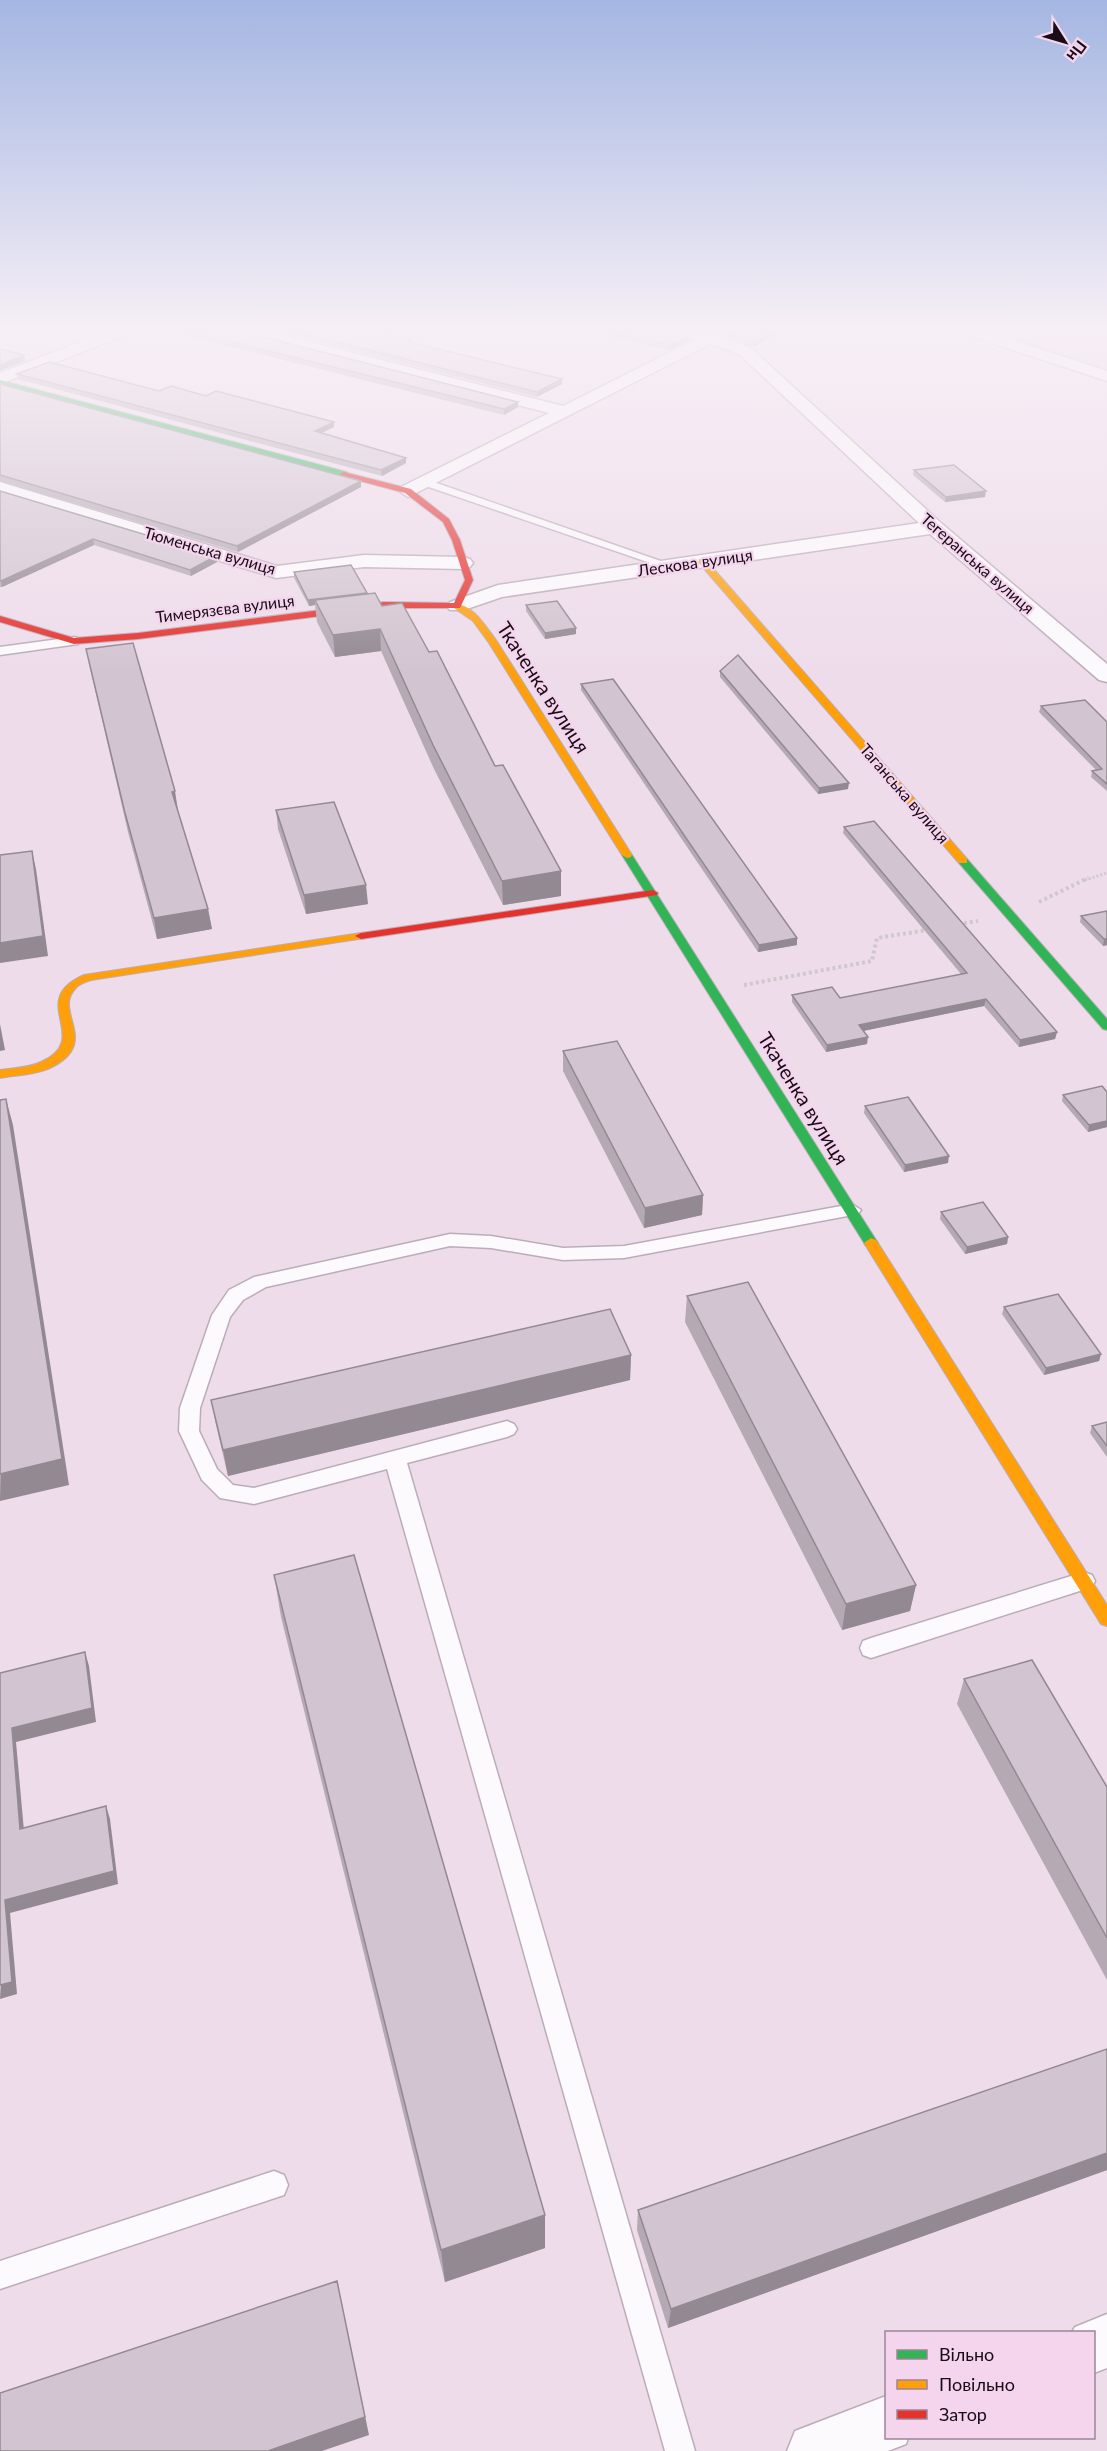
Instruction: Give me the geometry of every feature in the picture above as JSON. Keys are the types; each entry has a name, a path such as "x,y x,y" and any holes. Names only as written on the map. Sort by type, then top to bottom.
{"street":[{"path":"240,445 408,491 446,521 456,540 462,563 470,580 457,606"},
{"path":"408,491 496,445"},
{"name":"Тегеранська вулиця","path":"846,445 934,527 1107,675"},
{"name":"Тюменська вулиця","path":"0,488 276,572 364,561 462,563"},
{"name":"Лескова вулиця","path":"457,606 498,591 934,527"},
{"name":"Таганська вулиця","path":"702,561 1107,1026"},
{"name":"Тимерязєва вулиця","path":"0,619 74,641 138,636 384,605 457,606"},
{"name":"Ткаченка вулиця","path":"457,606 476,619 493,642 1107,1619"},
{"path":"0,1074 46,1065 66,1052 70,1036 63,999 69,987 88,977 652,893"},
{"path":"816,2451 885,2424"}],"lane":[{"path":"424,482 669,566"},
{"path":"0,651 74,641"},
{"path":"507,1430 254,1496 227,1492 209,1474 189,1431 190,1408 221,1315 236,1295 261,1282 450,1240 491,1242 563,1254 624,1252 852,1210"},
{"path":"394,1459 680,2451"},
{"path":"871,1648 1084,1581"},
{"path":"0,2275 274,2185"}],"path":[{"path":"956,925 1012,916 1097,873 1107,873"},
{"path":"714,991 873,961 877,938 933,929"}],"building":[{"path":"0,445 228,445 361,481 237,546 0,475"},
{"path":"288,445 363,445 406,458 381,470"},
{"path":"954,465 986,491 946,497 914,470"},
{"path":"0,491 216,556 190,570 93,539 0,581"},
{"path":"351,565 367,593 308,600 294,572"},
{"path":"375,593 382,606 402,603 429,652 437,651 495,766 503,765 561,871 502,881 433,745 380,629 333,635 315,600"},
{"path":"557,601 576,628 545,633 526,605"},
{"path":"133,643 175,791 172,792 208,909 154,918 125,813 86,649"},
{"path":"738,655 849,783 819,788 720,671"},
{"path":"613,679 797,938 759,945 581,684"},
{"path":"1085,700 1107,722 1107,784 1092,771 1102,769 1041,706"},
{"path":"334,802 366,885 304,895 276,810"},
{"path":"874,821 1057,1032 1020,1040 986,999 859,1025 868,1037 827,1045 792,995 832,987 840,998 967,973 844,827"},
{"path":"32,851 43,936 0,943 0,855"},
{"path":"1107,911 1107,939 1104,939 1081,916"},
{"path":"617,1041 703,1195 645,1208 563,1051"},
{"path":"1102,1086 1107,1092 1107,1121 1089,1125 1063,1095"},
{"path":"908,1097 949,1156 905,1165 865,1106"},
{"path":"6,1099 62,1459 0,1474 0,1100"},
{"path":"983,1202 1008,1237 967,1247 941,1212"},
{"path":"748,1282 916,1585 846,1604 687,1296"},
{"path":"1058,1294 1101,1354 1046,1368 1004,1307"},
{"path":"610,1309 631,1355 223,1450 211,1400"},
{"path":"1107,1422 1107,1446 1092,1426"},
{"path":"354,1555 545,2215 441,2250 274,1575"},
{"path":"85,1652 92,1708 12,1728 20,1829 106,1806 114,1871 5,1900 12,1982 0,1985 0,1673"},
{"path":"1032,1660 1107,1787 1107,1938 964,1679"},
{"path":"1107,2049 1107,2153 671,2309 638,2210"},
{"path":"337,2281 365,2417 268,2451 0,2451 0,2393"}],"traffic: fast":[{"path":"237,445 344,474"},
{"path":"627,855 871,1243"},
{"path":"963,861 1107,1026"}],"traffic: slow":[{"path":"702,561 963,861"},
{"path":"457,606 476,619 493,642 627,855"},
{"path":"0,1074 41,1067 60,1057 68,1048 70,1039 64,999 70,987 88,977 361,936"},
{"path":"871,1243 1107,1619"}],"traffic: jam":[{"path":"344,474 408,491 446,521 456,540 469,580 457,606"},
{"path":"0,619 74,641 138,636 384,605 457,606"},
{"path":"361,936 653,893"}]}
